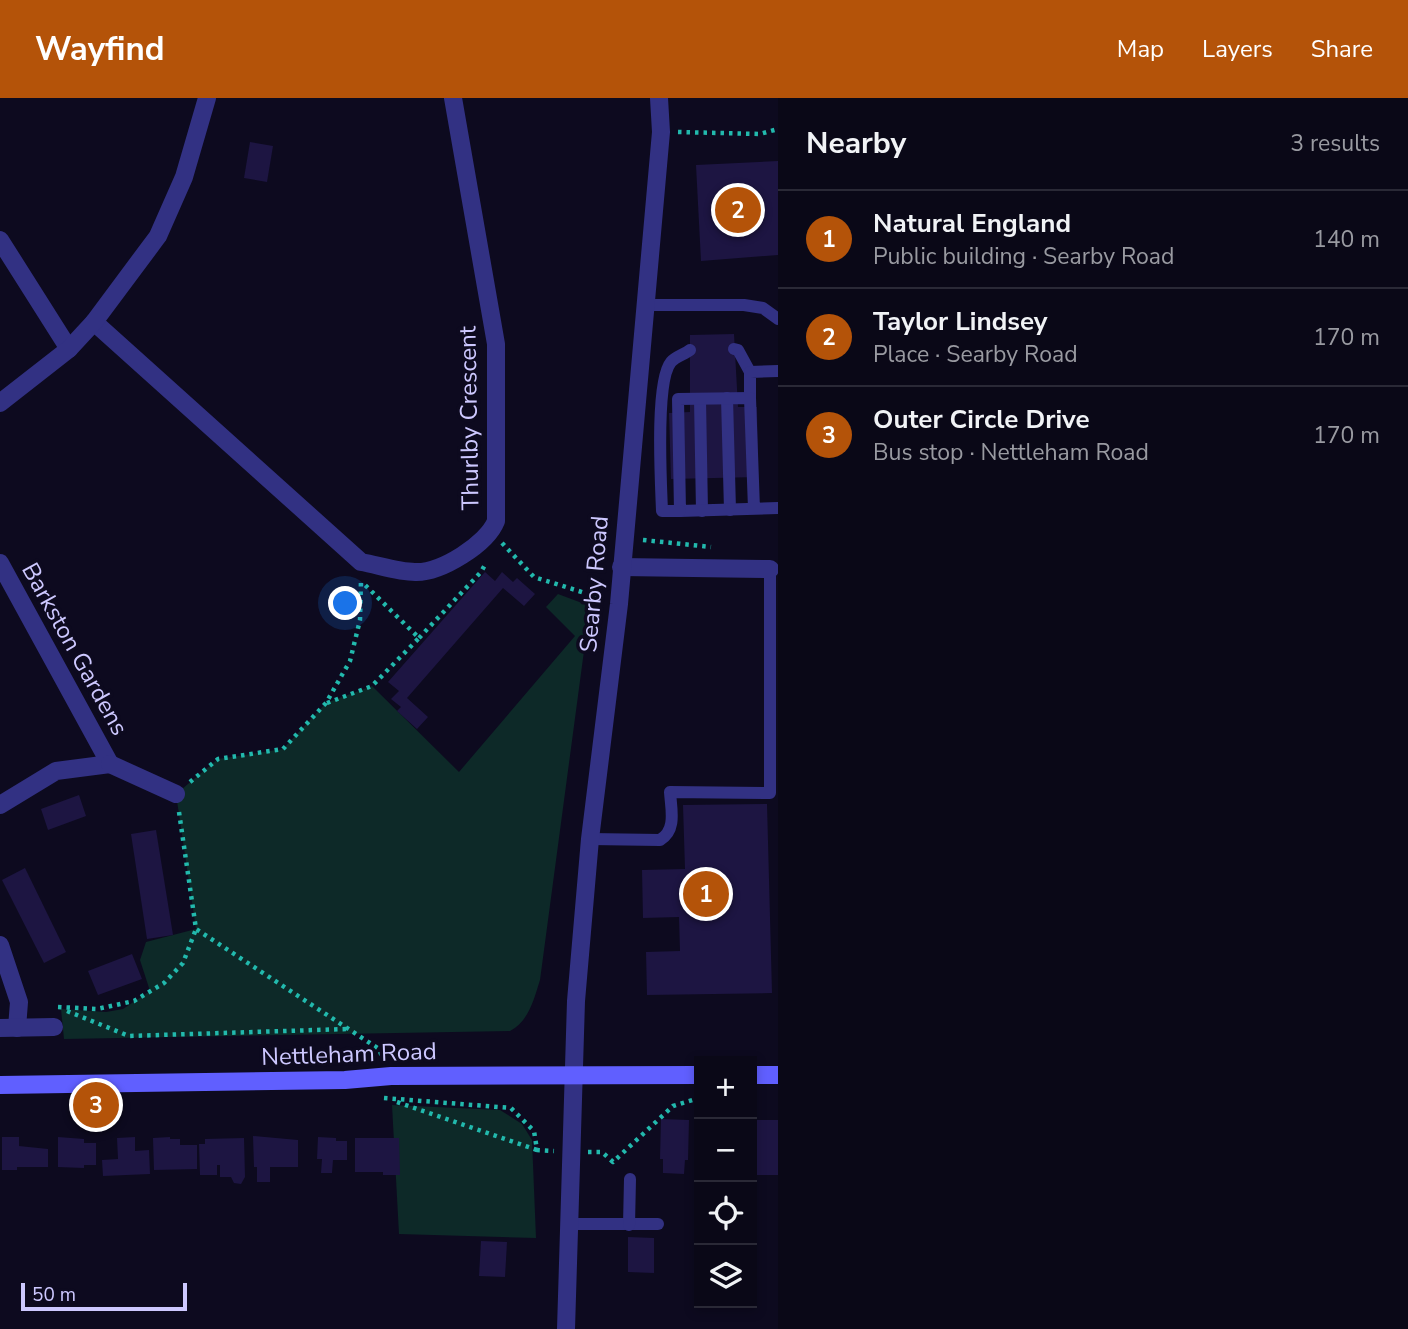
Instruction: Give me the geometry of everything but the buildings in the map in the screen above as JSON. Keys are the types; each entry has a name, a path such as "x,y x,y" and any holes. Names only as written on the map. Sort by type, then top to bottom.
{"main road":[{"name":"Nettleham Road","path":"0,1085 345,1080 391,1076 694,1075"},
{"path":"757,1075 778,1075"}],"street":[{"path":"0,403 69,349 94,323 158,236 184,177 207,98"},
{"name":"Thurlby Crescent","path":"361,562 417,573 455,561 491,532 496,521 496,344 453,98"},
{"name":"Searby Road","path":"566,1329 576,1001 590,839 619,604 660,132 659,98"},
{"path":"0,240 69,349"},
{"path":"94,323 361,562"},
{"name":"Barkston Gardens","path":"0,564 110,764 57,771 0,804"},
{"path":"621,567 770,569"},
{"path":"110,764 176,794"},
{"path":"0,945 19,1002 9,1028 54,1027"}],"lane":[{"path":"643,305 744,305 763,308 778,319"},
{"path":"734,349 738,350 750,372 754,509"},
{"path":"691,351 671,361 667,372 660,415 662,511 778,508"},
{"path":"750,372 778,371"},
{"path":"727,398 730,510"},
{"path":"680,512 678,399 750,398"},
{"path":"701,399 702,511"},
{"path":"590,839 660,839 668,835 671,828 670,792 770,793 770,569"},
{"path":"629,1225 630,1179"},
{"path":"569,1224 658,1224"}],"path":[{"path":"660,132 760,134 778,129"},
{"path":"491,532 534,577 619,604"},
{"path":"326,703 372,686 419,638 481,572 489,557 491,532"},
{"path":"623,538 719,547"},
{"path":"348,1029 129,1036 54,1006 97,1009 134,1001 164,983 183,963 196,929 176,794 218,759 283,749 326,703 350,661 360,620 361,562"},
{"path":"361,582 419,638"},
{"path":"196,929 379,1049 391,1076"},
{"path":"381,1097 537,1150 601,1152 613,1162 673,1106 694,1100"},
{"path":"390,1099 511,1108 534,1130 537,1150"}],"green space":[{"path":"558,594 590,606 540,980 530,1009 516,1027 510,1031 64,1039 61,1009 106,1012 123,1009 150,991 140,960 146,942 196,929 176,794 218,759 283,749 326,703 372,686 459,772 575,636 546,607"},
{"path":"392,1105 500,1110 522,1124 532,1140 536,1238 399,1234"}],"place":[{"name":"Taylor Lindsey","path":"738,210"},
{"name":"Natural England","path":"706,894"},
{"name":"Outer Circle Drive","path":"96,1105"}]}
